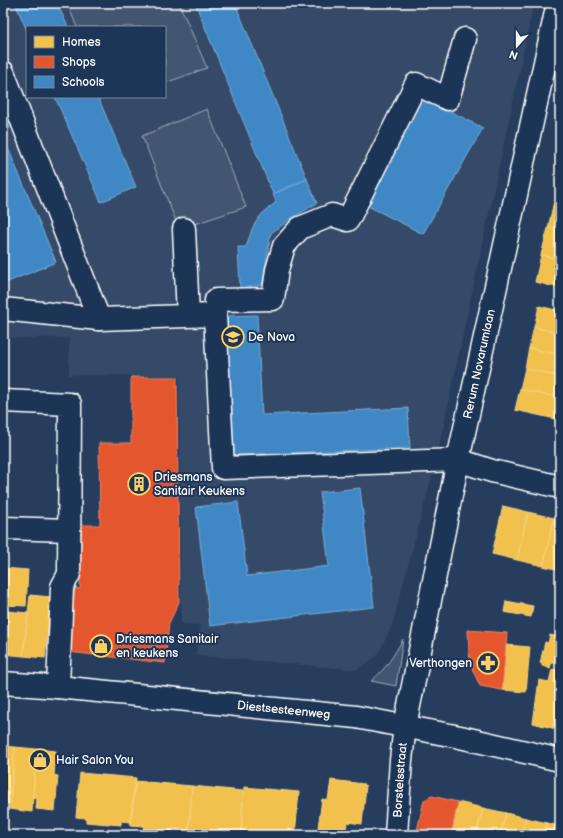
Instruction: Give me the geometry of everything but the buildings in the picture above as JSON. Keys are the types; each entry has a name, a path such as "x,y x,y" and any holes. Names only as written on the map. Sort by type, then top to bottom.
{"street":[{"name":"Rerum Novarumlaan","path":"405,726 458,460 558,3"},
{"path":"465,39 448,99 416,84 348,220 332,215 300,228 284,246 277,270 273,299 216,300 215,315 223,468 458,460 492,471 560,487"},
{"path":"3,72 99,319"},
{"path":"184,229 188,316"},
{"path":"3,309 99,319 215,315"},
{"path":"3,401 70,404 69,574 62,587 58,687"},
{"path":"3,528 69,530"},
{"name":"Diestsesteenweg","path":"3,683 58,687 356,717 405,726 560,760"},
{"name":"Borstelsstraat","path":"396,835 405,726"}],"shaded area":[{"name":"De Nova","path":"3,3 534,3 436,461 392,626 377,656 357,670 196,655 200,625 181,624 179,376 69,375 69,338 3,338"},
{"path":"67,3 179,3 207,68 166,83 166,26 77,26"},
{"path":"207,109 246,207 179,229 142,136"},
{"path":"403,639 396,686 371,681 385,667"}],"place":[{"name":"De Nova","path":"233,337"},
{"name":"Driesmans Sanitair Keukens","path":"139,484"},
{"name":"Driesmans Sanitair en keukens","path":"101,646"},
{"name":"Verthongen","path":"488,663"},
{"name":"Hair Salon You","path":"40,760"}]}
